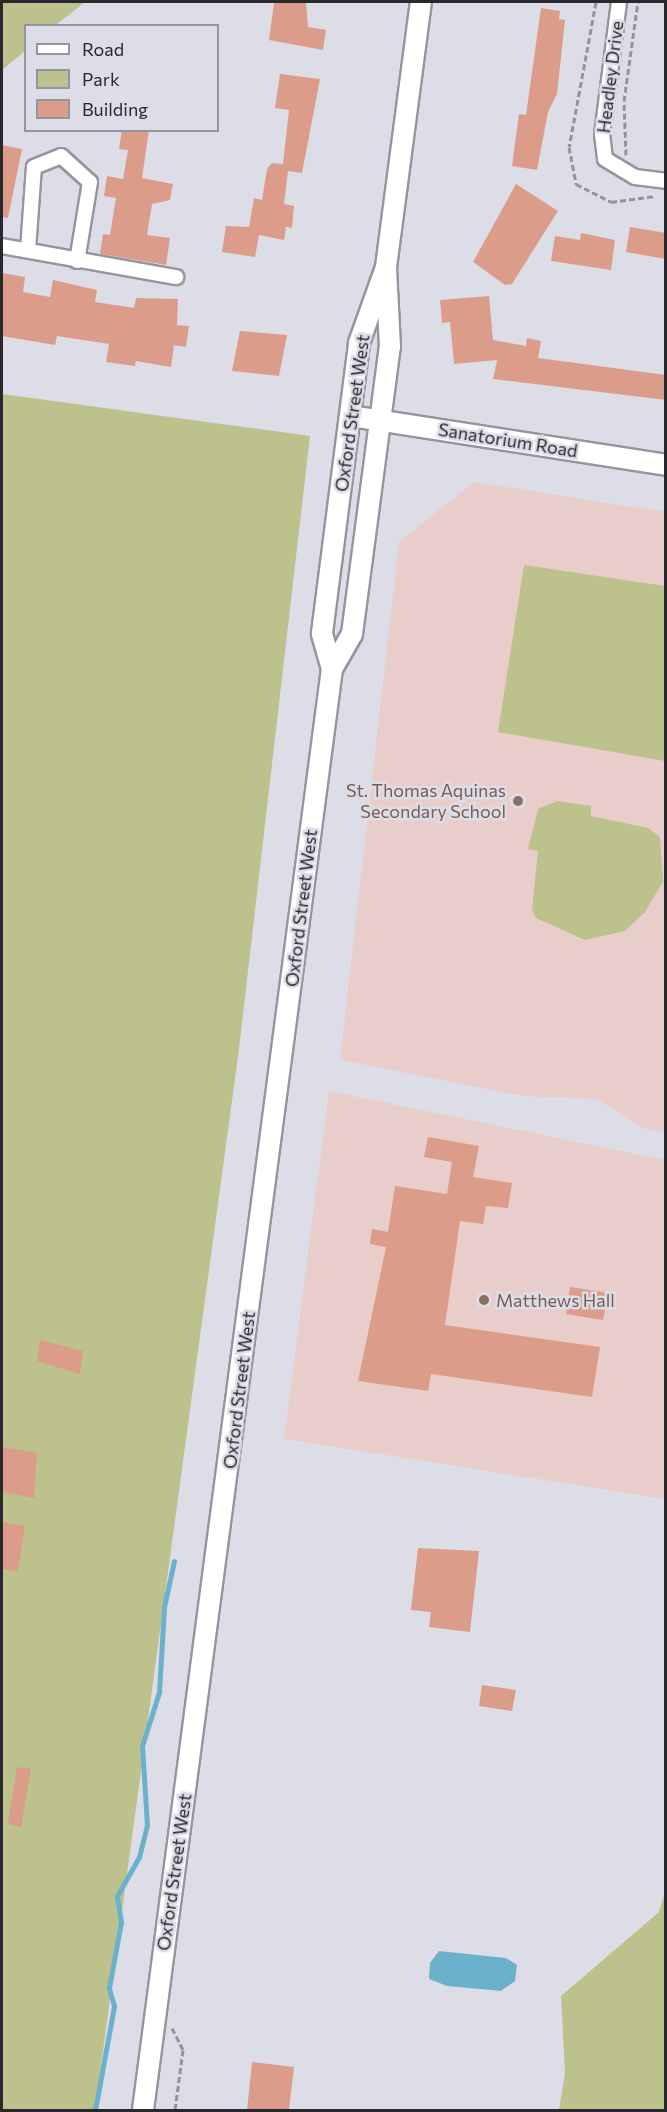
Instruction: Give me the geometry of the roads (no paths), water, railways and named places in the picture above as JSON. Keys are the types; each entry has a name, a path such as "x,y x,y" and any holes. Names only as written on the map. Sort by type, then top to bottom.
{"main road":[{"name":"Oxford Street West","path":"143,2110 332,669 352,633 390,347 386,267 421,2"},
{"name":"Oxford Street West","path":"332,669 322,633 359,343 386,267"},
{"name":"Sanatorium Road","path":"350,416 666,465"}],"street":[{"name":"Headley Drive","path":"619,2 602,134 605,159 635,177 666,181"},
{"path":"28,250 34,167 62,156 90,182 77,261"},
{"path":"2,246 176,277"}],"water":[{"path":"439,1951 506,1958 517,1965 515,1981 501,1991 447,1986 429,1979 430,1963"}],"waterway":[{"path":"95,2110 114,2006 109,1988 121,1922 117,1896 139,1857 147,1825 142,1746 159,1692 164,1607 174,1561"}],"place":[{"name":"St. Thomas Aquinas Secondary School","path":"518,801"},
{"name":"Matthews Hall","path":"484,1300"}]}
